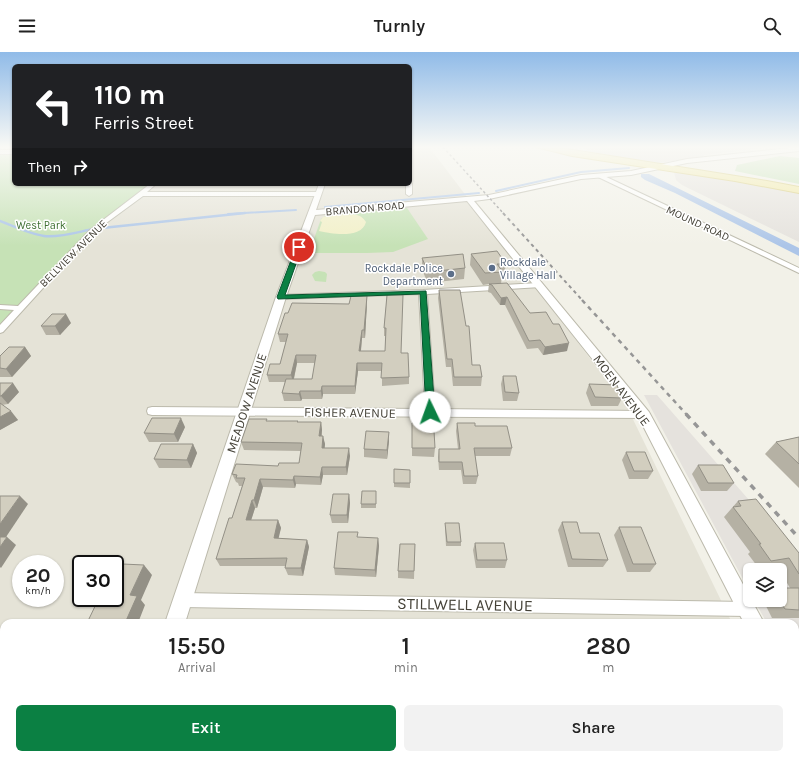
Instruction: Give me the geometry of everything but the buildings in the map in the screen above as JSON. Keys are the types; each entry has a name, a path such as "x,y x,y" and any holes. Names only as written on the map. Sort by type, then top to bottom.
{"main road":[{"path":"752,180 799,190"}],"street":[{"name":"BRANDON ROAD","path":"311,213 494,196 567,180"},
{"name":"MOUND ROAD","path":"608,180 799,271"},
{"name":"BELLVIEW AVENUE","path":"0,330 92,231 143,194 151,186"},
{"name":"MEADOW AVENUE","path":"176,619 243,410 281,297 321,186"},
{"path":"409,186 409,194"},
{"path":"143,194 318,194"},
{"name":"MOEN AVENUE","path":"469,199 644,415 752,619"},
{"path":"281,297 423,292 538,285"},
{"path":"423,292 430,412"},
{"path":"0,307 20,308"},
{"name":"FISHER AVENUE","path":"152,411 243,410 644,415"},
{"name":"STILLWELL AVENUE","path":"183,600 747,608"}],"shaded area":[{"path":"412,180 454,180 627,407 730,619 0,619 0,326 73,252 127,202 148,186 412,186"},
{"path":"676,180 730,180 799,193 799,242 682,185"},
{"path":"644,395 657,395 799,557 799,619 765,619 758,607 787,607 787,563 743,563 743,579"}],"green space":[{"name":"West Park","path":"0,180 12,180 12,186 148,186 127,202 73,252 0,326"},
{"path":"779,180 799,180 799,184"},
{"path":"407,208 428,239 393,252 309,253 321,219 327,215"},
{"path":"319,271 327,274 326,282 315,281 312,275"}],"sand":[{"path":"340,214 357,215 366,222 359,231 353,233 339,234 319,231 322,222 320,221 323,217"}],"water":[{"path":"645,180 661,180 799,248 799,256 675,193"}],"waterway":[{"path":"496,191 545,180"},
{"path":"325,207 479,193"},
{"path":"245,213 296,210"},
{"path":"102,228 245,213"},
{"path":"228,214 245,213"},
{"path":"0,221 27,232 44,236 62,235 93,229"}],"railway":[{"path":"473,180 504,214"},
{"path":"503,213 583,301"},
{"path":"582,300 687,415"},
{"path":"686,414 799,538"}],"place":[{"name":"Rockdale Village Hall","path":"492,268"},
{"name":"Rockdale Police Department","path":"451,274"}],"route":[{"path":"299,247 281,297 423,292 430,412"}]}
